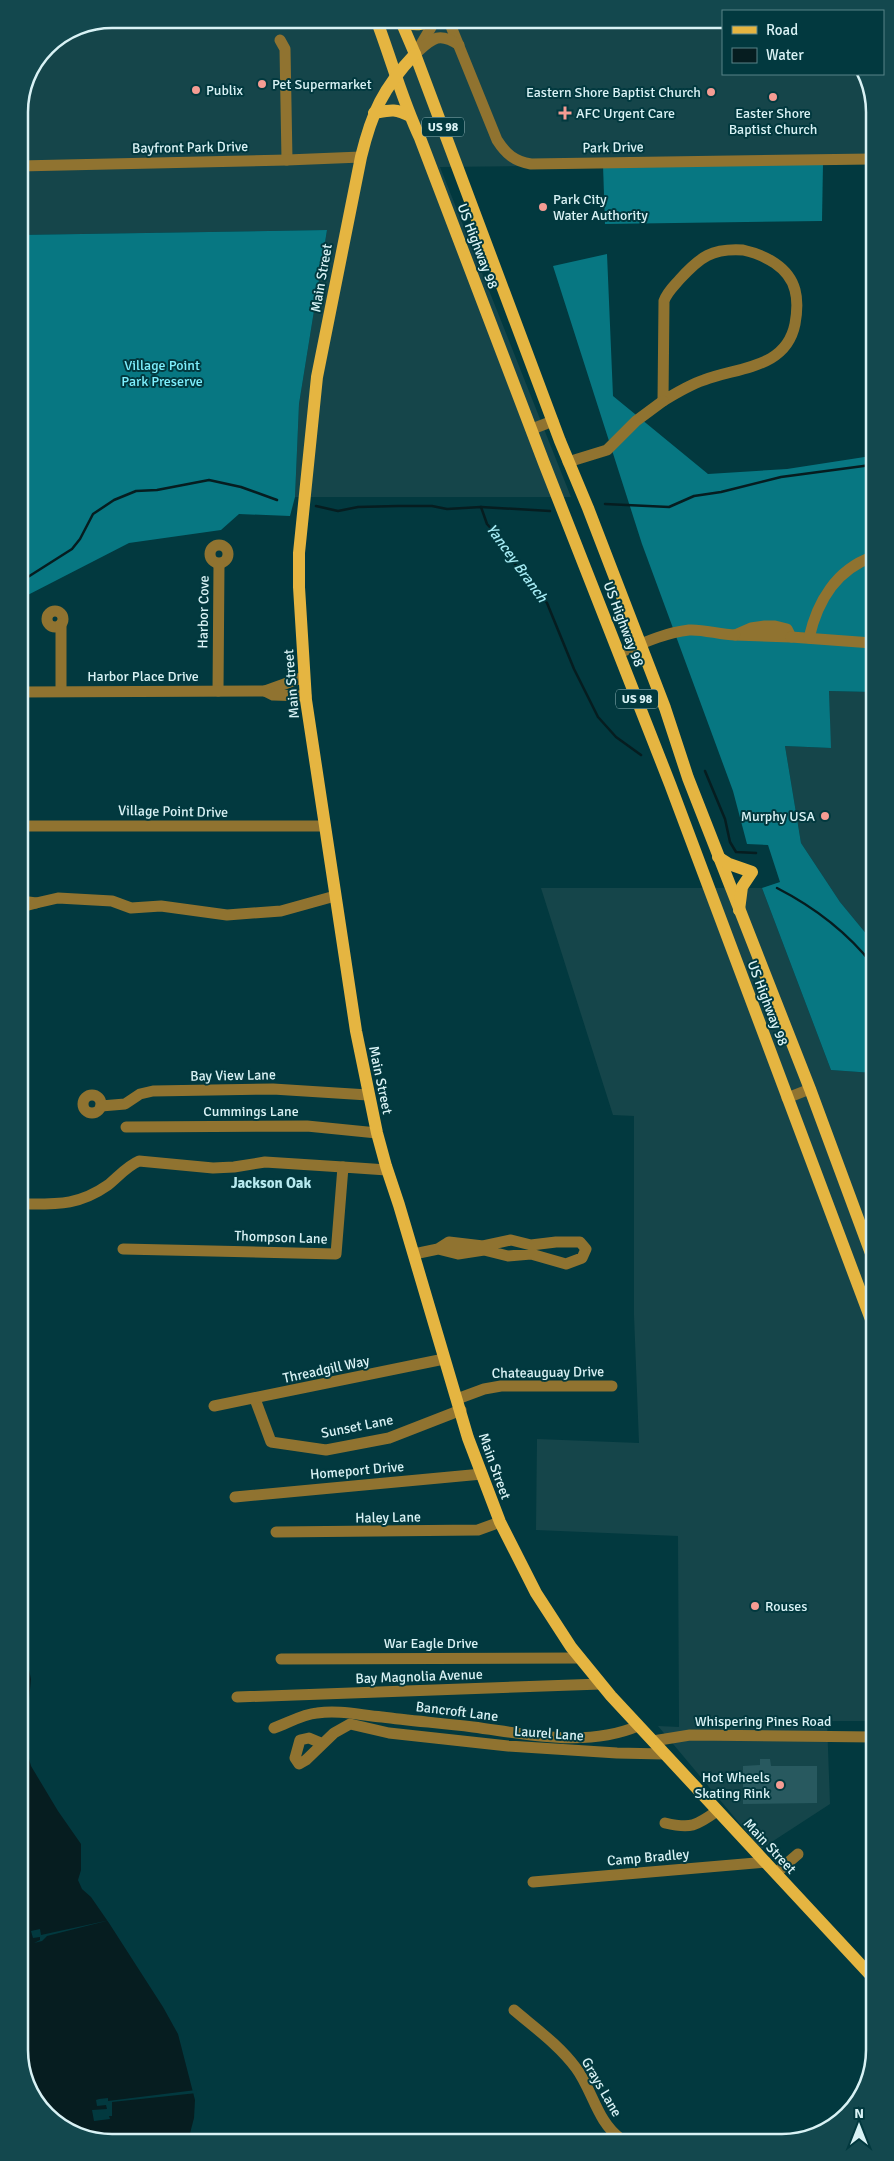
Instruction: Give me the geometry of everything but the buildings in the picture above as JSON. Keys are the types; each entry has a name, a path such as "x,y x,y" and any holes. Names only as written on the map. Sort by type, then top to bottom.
{"main road":[{"name":"US Highway 98","path":"379,28 410,116 619,652 866,1304"},
{"name":"US Highway 98","path":"405,28 568,462 588,508 640,644 718,857 810,1090 866,1240"},
{"name":"Main Street","path":"415,54 386,88 374,113 360,157 317,377 299,553 299,587 306,696 356,1031 376,1133 414,1254 444,1359 482,1474 500,1522 536,1593 580,1658 601,1684 866,1970"},
{"path":"374,113 399,110 410,116"},
{"path":"718,857 729,864 752,872 742,887 739,910"}],"street":[{"path":"415,54 431,28"},
{"name":"Park Drive","path":"452,28 497,140 514,160 546,164 866,159"},
{"path":"415,54 433,38 450,39 459,45"},
{"path":"280,40 285,49 287,160"},
{"name":"Bayfront Park Drive","path":"28,166 360,157"},
{"path":"568,462 607,450 636,421 663,401 703,380 745,370 768,361 788,343 795,326 797,308 795,289 781,267 767,258 751,252 719,250 702,257 666,293 664,301 663,401"},
{"path":"532,428 553,422"},
{"path":"809,638 818,609 827,593 842,573 857,562 866,559"},
{"name":"Harbor Cove","path":"218,692 219,564"},
{"path":"61,691 62,624"},
{"path":"619,652 657,636 691,630 722,635 791,637 866,643"},
{"name":"Harbor Place Drive","path":"28,692 265,691 304,677"},
{"name":"Harbor Place Drive","path":"265,691 273,695 306,696"},
{"name":"Village Point Drive","path":"28,826 325,826"},
{"path":"28,905 58,898 112,902 140,909 161,906 228,914 254,911 284,903 309,904 335,896"},
{"path":"28,902 36,903"},
{"name":"Bay View Lane","path":"101,1106 125,1104 140,1094 153,1091 273,1089 368,1095"},
{"path":"787,1098 810,1090"},
{"name":"Cummings Lane","path":"126,1127 307,1126 376,1133"},
{"path":"28,1204 76,1202 100,1190 131,1164 139,1161 213,1168 265,1162 387,1170"},
{"name":"Thompson Lane","path":"123,1249 336,1254 343,1167"},
{"path":"414,1254 438,1249 449,1242 483,1248 510,1240 531,1250"},
{"name":"Threadgill Way","path":"214,1406 444,1359"},
{"name":"Chateauguay Drive","path":"459,1405 484,1389 501,1386 612,1386"},
{"name":"Sunset Lane","path":"255,1399 271,1442 326,1450 389,1438 459,1405"},
{"name":"Homeport Drive","path":"235,1497 482,1474"},
{"name":"Haley Lane","path":"276,1532 478,1530 500,1522"},
{"name":"War Eagle Drive","path":"281,1659 580,1658"},
{"name":"Bay Magnolia Avenue","path":"237,1697 601,1684"},
{"name":"Bancroft Lane","path":"274,1728 314,1713 331,1711 529,1734 586,1738 620,1734 638,1726"},
{"name":"Laurel Lane","path":"321,1744 350,1724 389,1734 508,1746 664,1754"},
{"name":"Whispering Pines Road","path":"653,1742 690,1735 866,1737"},
{"path":"665,1823 679,1826 697,1825 718,1811"},
{"path":"776,1873 798,1854"},
{"name":"Camp Bradley","path":"533,1882 766,1862"},
{"name":"Grays Lane","path":"514,2010 558,2048 576,2068 590,2090 600,2116 613,2133"}],"shaded area":[{"path":"722,28 722,75 858,75 865,95 866,163 440,167 571,497 295,497 299,404 327,230 28,235 28,106 30,90 36,74 56,48 69,39 95,29"},
{"path":"829,691 866,692 866,934 840,902 801,843 785,746 830,748"},
{"path":"541,888 762,888 831,1070 866,1072 866,1721 827,1721 830,1804 761,1849 658,1726 679,1727 678,1536 536,1530 537,1439 639,1443 634,1315 634,1116 613,1115"},
{"name":"Hot Wheels Skating Rink","path":"760,1759 770,1759 771,1766 817,1766 817,1803 743,1804 743,1766 760,1765"}],"green space":[{"path":"823,163 822,221 605,224 603,165"},
{"name":"Village Point Park Preserve","path":"327,230 299,404 295,497 290,516 239,514 221,530 129,543 28,595 28,235"},
{"path":"607,254 613,396 708,474 787,469 866,457 866,692 829,691 831,748 785,746 801,843 840,902 866,934 866,1072 831,1070 762,888 780,882 768,845 747,844 733,791 642,544 553,266"}],"water":[{"path":"28,1665 31,1679 28,1712"},
{"path":"28,1755 31,1766 58,1811 81,1844 81,1870 78,1880 82,1889 91,1897 109,1923 163,2007 178,2034 195,2100 194,2118 190,2133 95,2132 79,2127 60,2116 48,2105 36,2087 29,2066 28,2050"}],"pier":[{"path":"110,1920 47,1936 42,1941 34,1943 40,1940 40,1937 33,1938 31,1931 40,1929 41,1935"},
{"path":"196,2090 197,2093 112,2102 112,2116 109,2116 110,2119 94,2121 92,2110 107,2109 106,2105 97,2106 96,2100 99,2099 108,2098 108,2101"}],"waterway":[{"path":"605,504 669,507 694,496 721,492 781,477 866,466"},
{"name":"Yancey Branch","path":"28,577 72,549 80,539 93,514 114,500 136,491 157,490 209,480 241,487 277,500"},
{"name":"Yancey Branch","path":"316,506 338,511 358,507 432,506 447,509 481,507 487,524 502,541 511,559 547,603 574,669 598,717 616,737 641,755"},
{"path":"481,507 550,511"},
{"name":"Yancey Branch","path":"705,771 725,819 730,842 736,852 756,853"},
{"name":"Yancey Branch","path":"777,888 804,903 829,921 866,957"}],"place":[{"name":"Pet Supermarket","path":"262,84"},
{"name":"Publix","path":"196,90"},
{"name":"Eastern Shore Baptist Church","path":"711,92"},
{"name":"Easter Shore Baptist Church","path":"773,97"},
{"name":"AFC Urgent Care","path":"565,113"},
{"name":"Park City Water Authority","path":"543,207"},
{"name":"Murphy USA","path":"825,816"},
{"name":"Rouses","path":"755,1606"},
{"name":"Hot Wheels Skating Rink","path":"780,1785"}],"district":[{"name":"Jackson Oak","path":"271,1183"}]}
